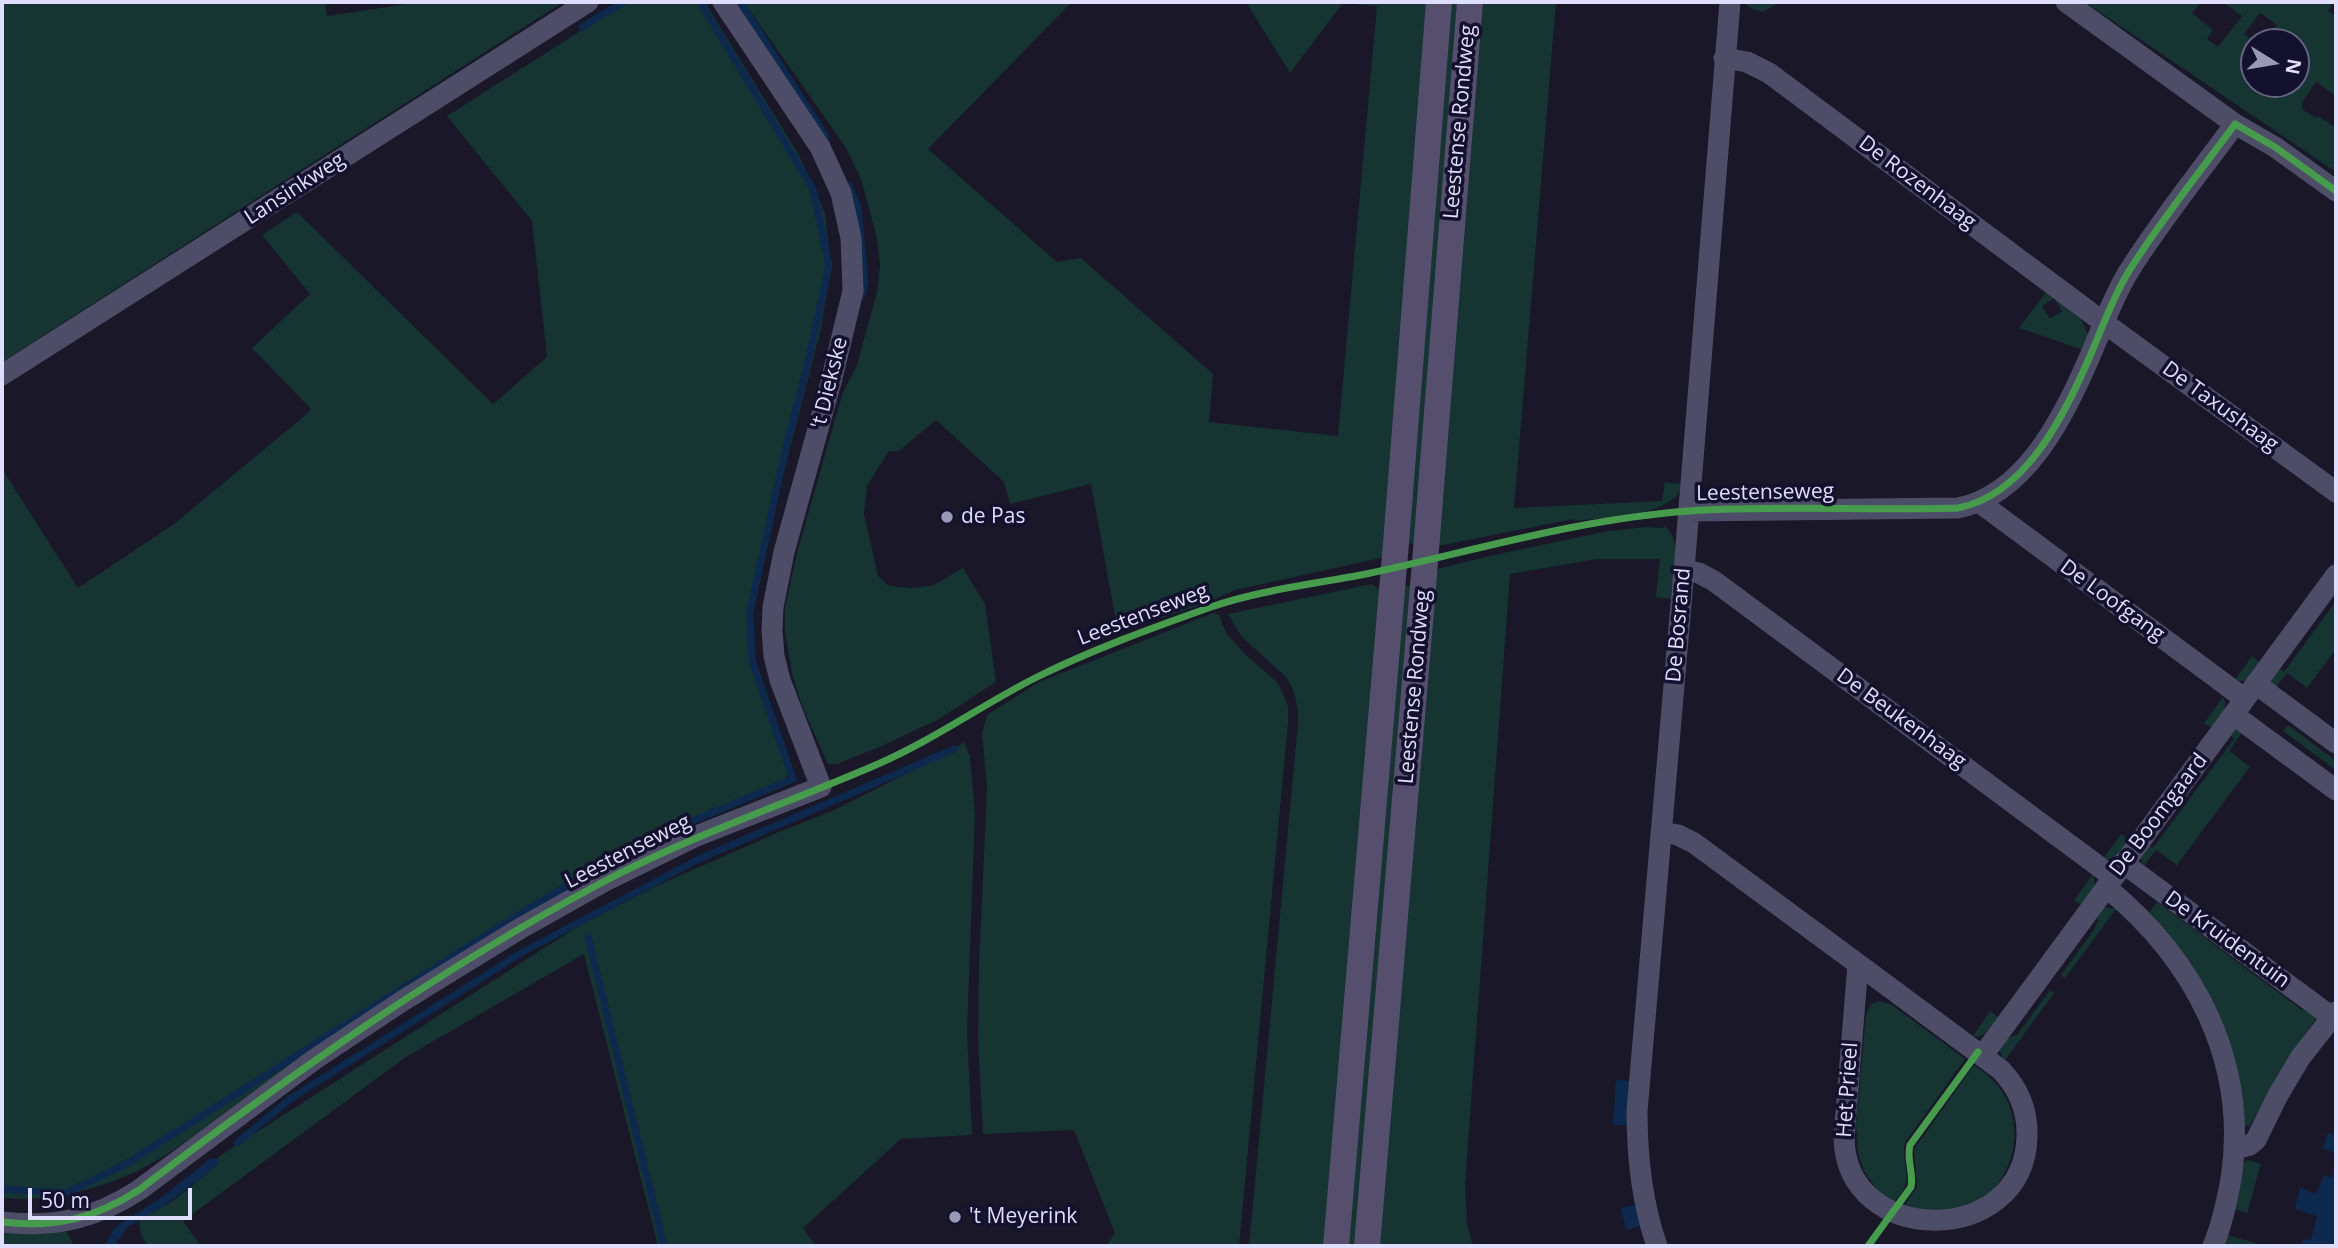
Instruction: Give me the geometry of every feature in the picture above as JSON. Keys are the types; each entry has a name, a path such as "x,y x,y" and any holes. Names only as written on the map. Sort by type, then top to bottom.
{"main road":[{"name":"Leestense Rondweg","path":"1336,1246 1439,2"},
{"name":"Leestense Rondweg","path":"1367,1246 1470,2"}],"street":[{"name":"Lansinkweg","path":"2,375 588,2"},
{"name":"'t Diekske","path":"723,2 820,147 841,193 851,238 853,291 784,552 773,607 774,656 780,680 821,787"},
{"name":"De Bosrand","path":"1657,1246 1639,1170 1637,1111 1730,2"},
{"path":"2066,2 2235,124 2275,147 2336,191"},
{"name":"De Rozenhaag","path":"1724,58 1747,62 1769,73 2103,322"},
{"name":"Leestenseweg","path":"1688,511 1958,508 1998,493 2013,481 2040,448 2065,409 2087,366 2103,322 2129,271 2235,124"},
{"name":"De Taxushaag","path":"2103,322 2336,492"},
{"name":"De Loofgang","path":"1979,502 2245,699"},
{"name":"De Beukenhaag","path":"1684,570 1699,573 1714,581 2114,876"},
{"name":"De Boomgaard","path":"1983,1055 2336,575"},
{"path":"2245,699 2336,743"},
{"path":"2245,699 2336,790"},
{"name":"Leestenseweg","path":"2,1222 61,1222 110,1208 139,1190 315,1059 521,928 605,881 694,837 821,787"},
{"name":"Het Prieel","path":"1662,832 1678,835 1694,843 1983,1055 2009,1079 2021,1099 2025,1114 2027,1148 2023,1165 2014,1184 1990,1210 1964,1224 1923,1228 1890,1217 1861,1192 1849,1170 1844,1148 1858,964"},
{"path":"2114,876 2146,924 2186,972 2220,1042 2227,1065 2234,1115 2235,1149 2228,1192 2213,1246"},
{"name":"De Kruidentuin","path":"2114,876 2334,1014"},
{"path":"2235,1149 2250,1145 2256,1140 2300,1058 2334,1014"}],"green space":[{"path":"2,2 325,2 327,16 420,2 560,4 2,362"},
{"path":"626,2 705,2 800,157 825,213 831,269 821,329 753,591 750,619 750,635 760,686 790,767 785,781 595,872 520,912 426,970 182,1144 135,1172 70,1194 2,1198 2,469 78,588 174,524 308,413 311,409 252,348 310,294 262,235 297,212 493,404 547,357 532,221 447,116"},
{"path":"744,2 1069,2 1070,4 928,149 1057,262 1081,258 1213,374 1209,422 1338,436 1377,6 1343,3 1290,73 1246,2 1430,2 1385,557 1235,590 1204,604 1118,632 1091,484 1010,504 1004,482 936,420 899,451 889,451 867,486 864,514 878,576 889,586 912,588 934,585 963,568 985,604 996,682 939,719 882,746 837,764 828,764 802,706 792,673 785,632 785,607 798,549 842,395 857,365 877,292 880,266 877,238 861,179 846,148"},
{"path":"1446,2 1463,2 1420,544 1403,543"},
{"path":"1480,2 1556,2 1514,508 1662,501 1665,482 1682,484 1677,495 1653,509 1619,516 1574,519 1433,547"},
{"path":"1744,2 1779,2 1763,12 1750,8"},
{"path":"2085,2 2201,2 2192,13 2213,30 2207,39 2218,47 2242,16 2223,2 2336,2 2328,11 2336,16 2336,96 2316,82 2310,91 2310,28 2275,28 2277,25 2260,13 2249,28 2240,28 2240,98 2305,98 2301,104 2302,109 2336,128 2336,172"},
{"path":"2046,292 2081,318 2089,337 2083,350 2019,328","holes":["2054,298 2062,311 2050,319 2042,306"]},
{"path":"1665,526 1671,532 1675,549 1671,599 1656,597 1660,559 1597,559 1510,574 1465,1184 1467,1223 1473,1246 1375,1246 1433,570 1608,531"},
{"path":"1372,584 1385,595 1331,1246 1249,1246 1298,717 1294,694 1286,677 1242,637 1228,614"},
{"path":"1400,585 1417,587 1360,1246 1343,1246"},
{"path":"2336,601 2336,649 2307,688 2287,673 2275,689 2271,682 2276,667 2284,672"},
{"path":"1213,613 1219,615 1226,633 1246,655 1278,683 1288,706 1239,1246 1106,1246 1115,1233 1074,1130 983,1134 978,1040 987,789 982,733 987,715 1039,682"},
{"path":"2252,656 2259,662 2245,681 2234,681"},
{"path":"2223,697 2224,709 2212,728 2204,723"},
{"path":"2288,725 2336,761 2336,770 2283,731"},
{"path":"2247,726 2229,751 2250,767 2177,865 2156,850 2144,866 2141,859 2146,844 2153,848 2234,739 2228,733"},
{"path":"964,742 970,757 975,814 967,1032 972,1135 901,1139 803,1228 816,1246 658,1246 584,954 406,1057 183,1221 201,1246 148,1246 144,1240 140,1231 140,1220 171,1202 218,1165 217,1158 577,927 656,886 832,811"},
{"path":"2121,834 2129,840 2115,857 2103,859"},
{"path":"2093,874 2095,886 2082,905 2074,900"},
{"path":"2157,902 2302,1010 2312,1009 2317,1017 2280,1071 2250,1126 2243,1126 2215,1007 2187,960 2148,914"},
{"path":"2104,907 2116,909 2065,978 2061,975 2095,928 2097,913"},
{"path":"2050,990 2054,993 2004,1062 1999,1049 2005,1038 2017,1035"},
{"path":"1879,1001 1892,1005 1965,1059 1906,1141 1906,1183 1890,1208 1864,1171 1858,1152 1856,1124 1866,1014 1871,1004"},
{"path":"1990,1011 1998,1017 1985,1034 1973,1036"},
{"path":"1974,1065 1998,1086 2011,1111 2014,1144 2003,1176 1993,1190 1980,1201 1964,1209 1899,1213 1917,1187 1914,1149"},
{"path":"2247,1160 2261,1164 2247,1213 2235,1209 2242,1165"},
{"path":"2,1227 66,1231 74,1246 2,1246"},
{"path":"2227,1235 2266,1246 2223,1246"}],"water":[{"path":"1616,1080 1631,1081 1628,1125 1613,1125"},
{"path":"2328,1132 2336,1136 2336,1154 2323,1148"},
{"path":"211,1158 218,1159 218,1165 161,1208 129,1226 114,1246 104,1246 115,1227 162,1197"},
{"path":"2336,1167 2336,1246 2301,1246 2303,1239 2311,1240 2317,1216 2295,1209 2300,1187 2316,1194 2324,1175 2331,1178"},
{"path":"1636,1205 1640,1226 1626,1230 1621,1208"}],"waterway":[{"path":"582,27 624,2"},
{"path":"2,1189 66,1193 126,1164 632,846 793,779 752,660 750,612 829,265 813,189 700,2"},
{"path":"740,2 826,137"},
{"path":"849,186 858,207 865,283 861,297"},
{"path":"237,1143 290,1099 521,953 699,859 954,749"},
{"path":"588,936 664,1246"}],"cycle path":[{"path":"2,1222 39,1224 74,1219 122,1200 365,1026 482,951 603,882 671,849 898,755 1015,688 1100,649 1166,623 1249,596 1366,574 1607,521 1722,509 1958,508 1981,500 2002,488 2021,471 2053,430 2077,385 2111,305 2129,271 2235,124 2275,147 2336,191"},
{"path":"1868,1246 1911,1187 1910,1145 1978,1052"}],"place":[{"name":"de Pas","path":"947,517"},
{"name":"'t Meyerink","path":"955,1217"}]}
